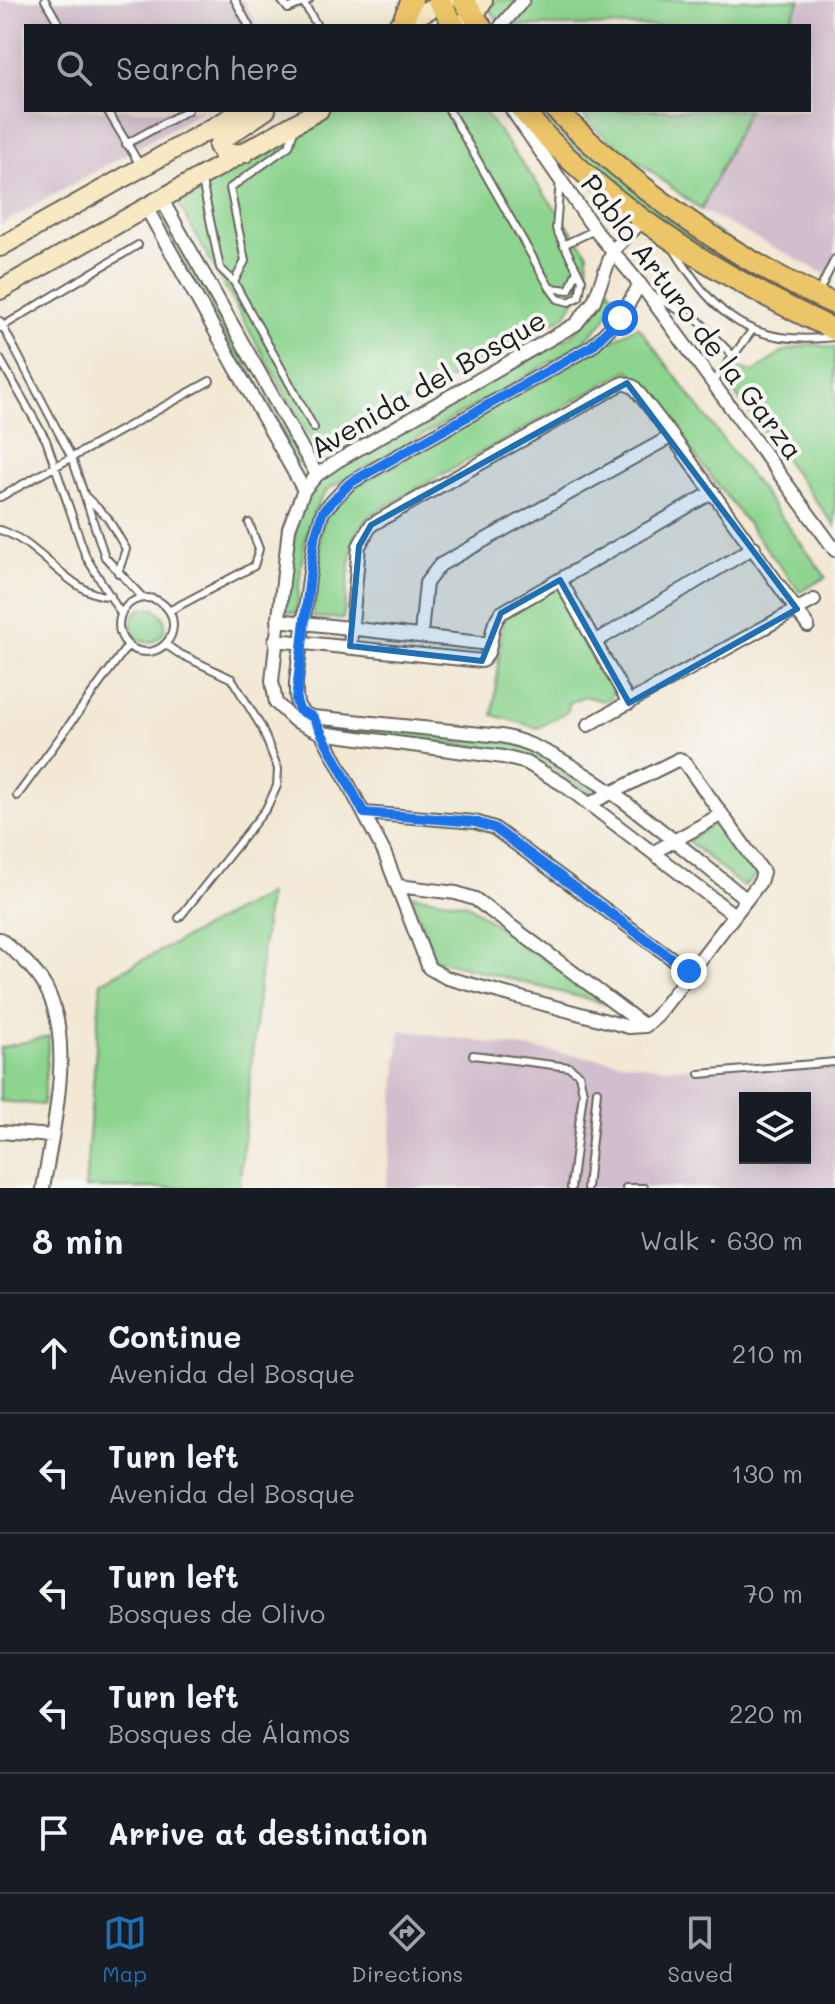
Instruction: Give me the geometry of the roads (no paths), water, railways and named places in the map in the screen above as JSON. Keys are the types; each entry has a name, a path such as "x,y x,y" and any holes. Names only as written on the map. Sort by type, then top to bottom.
{"main road":[{"path":"400,24 412,0"},
{"path":"402,24 442,1 469,16"},
{"path":"0,247 240,112"},
{"path":"245,153 223,154 218,146 220,141 263,112"},
{"path":"524,112 568,157 664,235 746,287 835,330"},
{"path":"558,112 615,162 702,230 826,300"},
{"path":"0,290 245,153 298,117"}],"street":[{"path":"503,24 523,0"},
{"name":"Pablo Arturo de la Garza","path":"513,112 595,230 643,289 835,550"},
{"path":"154,205 317,475"},
{"path":"154,205 304,490"},
{"path":"613,250 643,220"},
{"name":"Avenida del Bosque","path":"321,733 294,720 279,707 272,690 289,528 304,490 317,475 576,324 594,301 613,250"},
{"name":"Avenida del Bosque","path":"313,717 299,710 296,682 303,622 318,521 340,490 592,346 643,289"},
{"path":"350,646 359,546 371,525 618,384 627,383 634,387 672,436 808,626"},
{"path":"421,634 426,583 440,565 672,436"},
{"path":"275,640 485,660 490,631 501,613 713,492"},
{"path":"595,642 754,547"},
{"path":"560,580 629,703"},
{"path":"588,725 814,600"},
{"path":"278,620 489,644"},
{"path":"313,717 364,813 398,886 424,960 436,973 629,1027 645,1026 656,1017 760,882 763,872 685,763 679,759 589,804"},
{"path":"313,717 514,738 552,753 746,899"},
{"path":"321,733 503,757 545,772 733,914"},
{"path":"364,813 475,822 494,828 689,971"},
{"path":"654,852 722,814"},
{"path":"398,886 456,893 475,899 645,1026"},
{"path":"0,939 36,972 55,1011 59,1079 43,1188"},
{"path":"0,1132 52,1136"}],"lane":[{"path":"45,0 59,24"},
{"path":"235,0 248,24"},
{"path":"281,0 288,9 307,1 316,24"},
{"path":"108,112 141,168"},
{"path":"126,144 184,112"},
{"path":"450,112 550,288 558,299 569,302 579,297 582,280 563,245 555,213 560,180"},
{"path":"234,282 245,261 230,188 289,146 298,117"},
{"path":"200,178 220,268 234,282 314,428"},
{"path":"563,245 595,230"},
{"path":"664,235 714,300 751,332 795,341 835,337"},
{"path":"138,245 1,325 72,458 99,546 118,573 143,598"},
{"path":"826,300 835,259"},
{"path":"550,288 569,290 577,270"},
{"path":"643,289 699,321 733,356"},
{"path":"713,383 751,332"},
{"path":"0,359 46,440 86,557 121,614 120,633 128,645 145,652 165,644 173,624 169,611 156,600 143,598 131,603 121,614"},
{"path":"0,497 210,381"},
{"path":"85,496 107,517 126,549 118,573"},
{"path":"169,611 254,566 259,549 249,523"},
{"path":"0,530 17,535 84,589 99,597 111,596"},
{"path":"165,644 232,679 262,728 278,769 277,786 266,809 179,918"},
{"path":"17,796 128,645"},
{"path":"473,1055 569,1067 579,1074 583,1093 571,1188"},
{"path":"700,1074 835,1062"},
{"path":"587,1188 597,1091"},
{"path":"626,1188 644,1188"}]}
